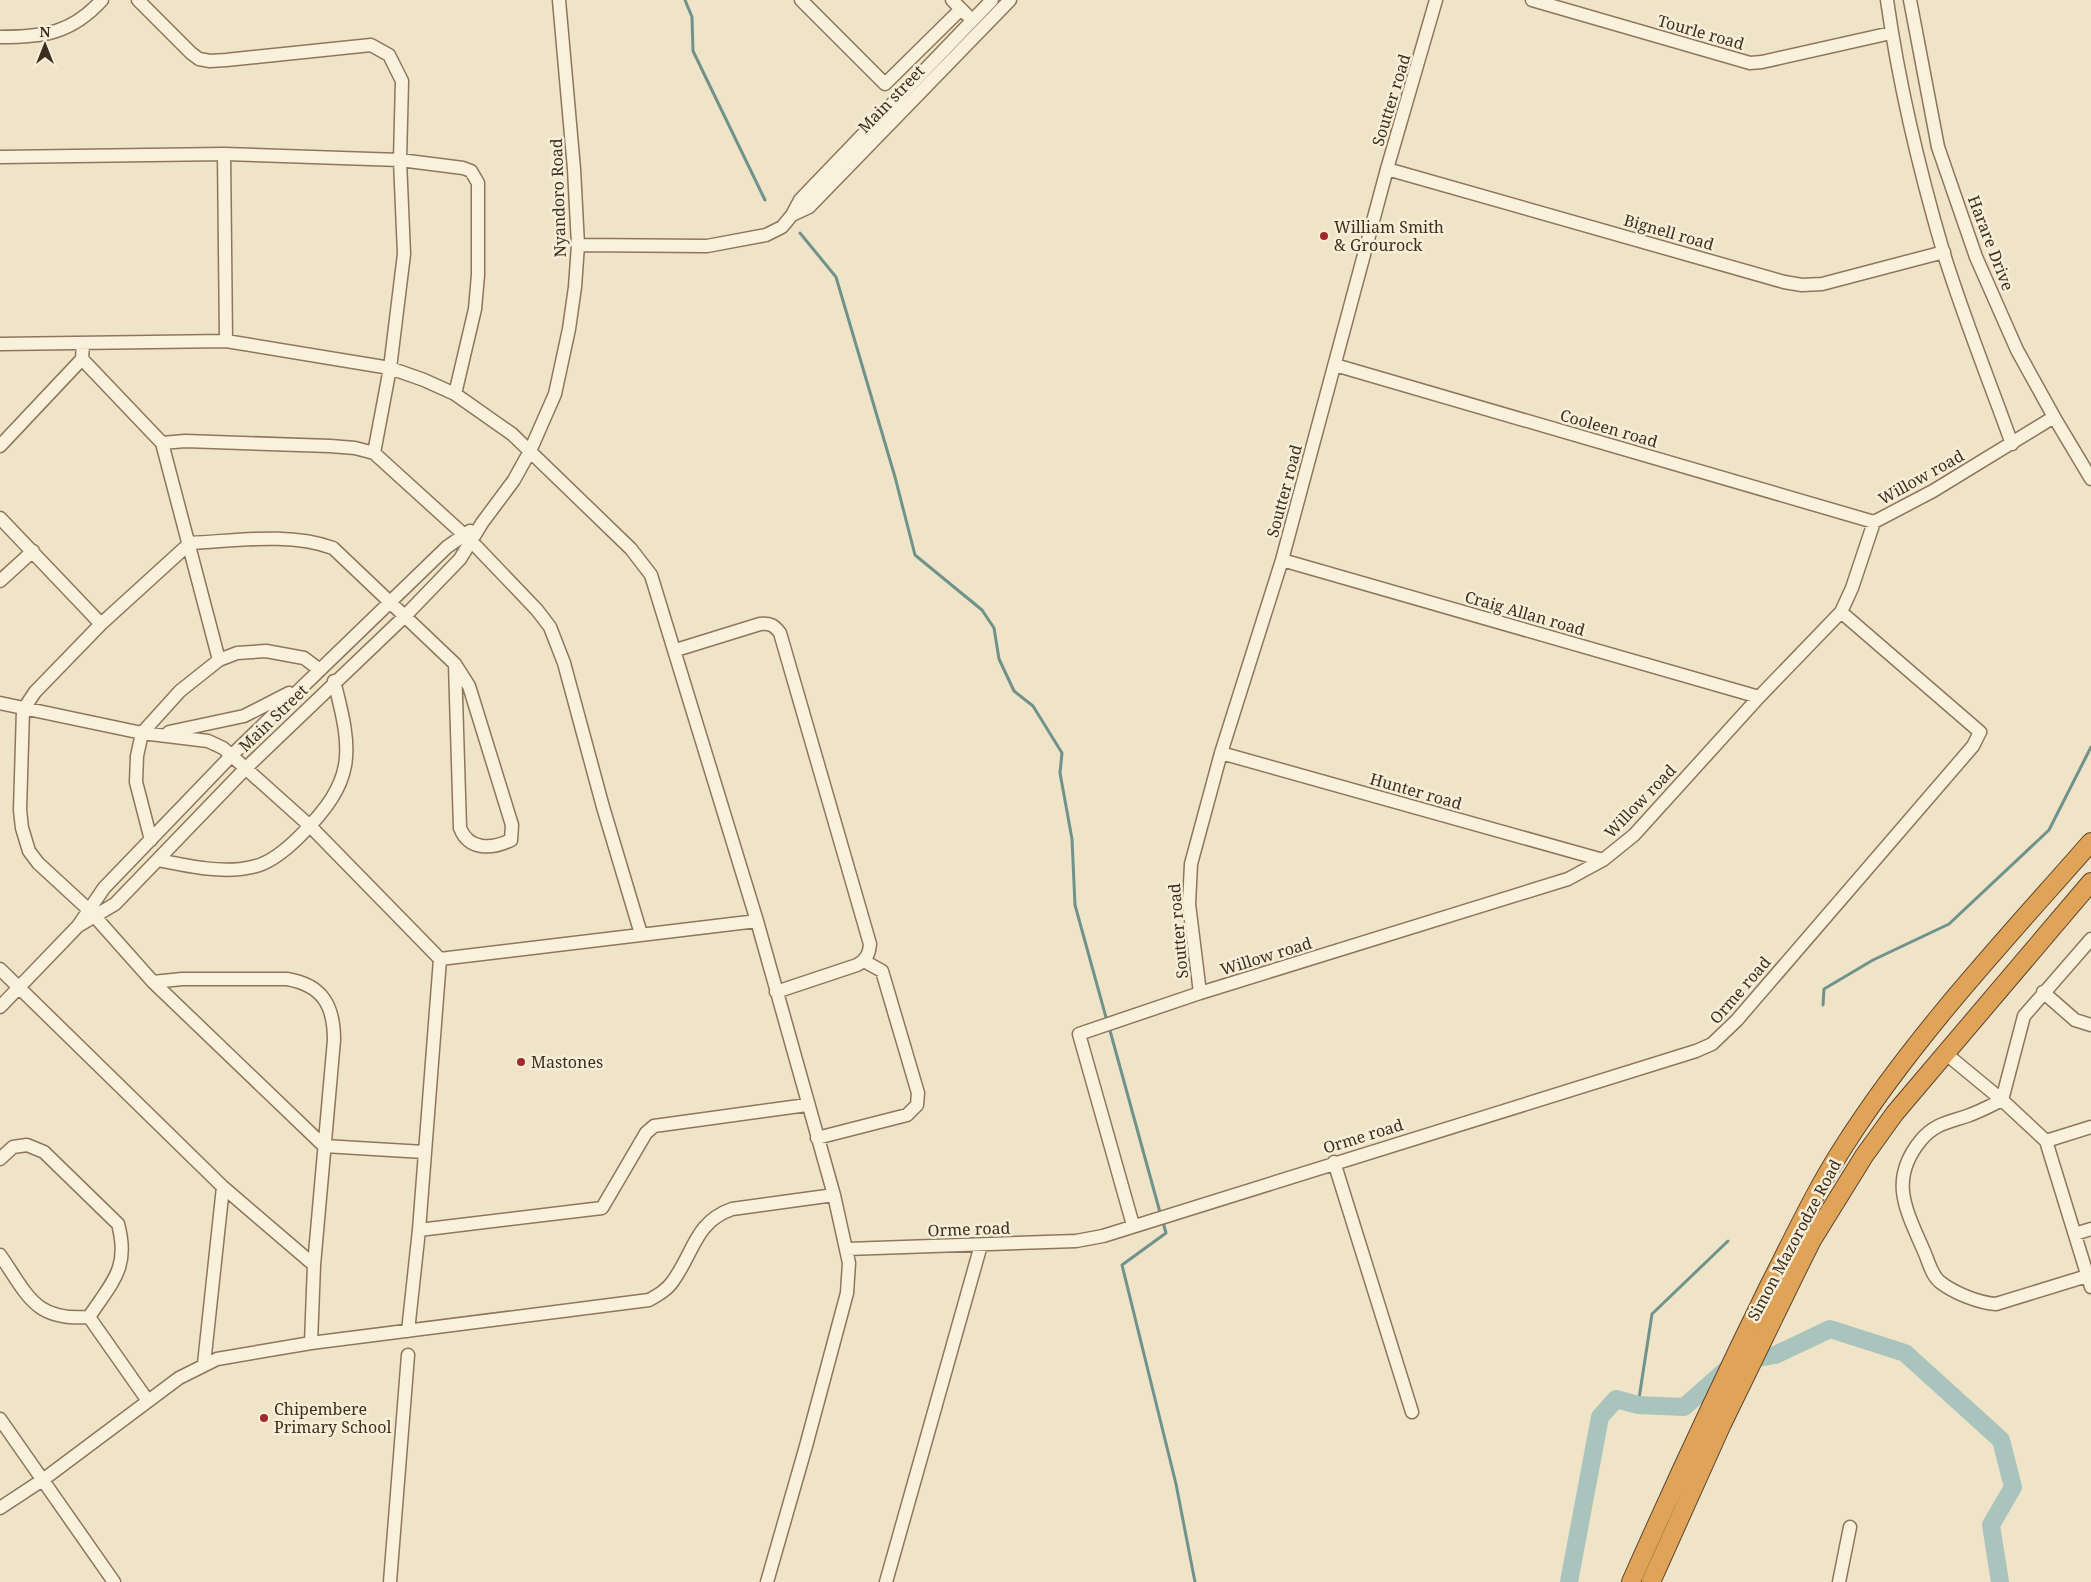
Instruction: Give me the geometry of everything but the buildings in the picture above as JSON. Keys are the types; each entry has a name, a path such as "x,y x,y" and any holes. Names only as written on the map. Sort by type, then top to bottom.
{"highway":[{"name":"Simon Mazorodze Road","path":"1651,1582 1746,1333 1822,1181 1880,1093 1993,954 2091,842"},
{"name":"Simon Mazorodze Road","path":"1631,1582 1714,1421 1764,1341 1812,1240 1864,1156 1895,1113 2091,882"}],"street":[{"path":"0,37 38,37 54,33 79,20 102,0"},
{"path":"138,0 199,59 210,61 371,45 380,48 389,55 402,81 400,160 404,261 390,368 374,453"},
{"name":"Nyandoro Road","path":"556,394 570,329 578,244 570,118 559,0"},
{"path":"801,0 885,84 961,10"},
{"path":"952,0 976,25"},
{"name":"Main street","path":"976,25 992,0"},
{"name":"Main street","path":"578,244 707,246 766,235 782,227 792,216 800,200 976,25 1010,0"},
{"name":"Soutter road","path":"1200,993 1191,929 1189,883 1191,864 1221,753 1282,560 1336,365 1387,169 1436,0"},
{"name":"Tourle road","path":"1532,0 1750,63 1762,62 1891,33"},
{"path":"1887,0 1891,33 1916,154 1944,252 2012,444"},
{"name":"Harare Drive","path":"1910,0 1930,111 1941,156 1976,257 2017,350 2054,418 2091,479"},
{"path":"224,154 226,341"},
{"path":"0,157 224,154 400,160 463,168 471,171 478,183 478,275 475,308 455,394"},
{"name":"Bignell road","path":"1387,169 1774,279 1802,285 1829,283 1944,252"},
{"path":"0,344 226,341 390,368 455,394 498,422 642,561 651,576 676,650 757,921 807,1105 834,1195 847,1249 850,1276 846,1293 806,1446 767,1582"},
{"path":"0,446 82,359 83,343"},
{"path":"82,359 162,443 190,543 219,660"},
{"name":"Cooleen road","path":"1336,365 1874,522"},
{"name":"Main Street","path":"92,913 115,904 246,768 334,681 405,616 460,559 468,539 514,480 530,452 556,394"},
{"name":"Willow road","path":"1134,1225 1079,1034 1200,993 1568,879 1603,860 1634,835 1759,697 1841,612 1852,588 1874,522 1933,491 2054,418"},
{"path":"162,443 185,441 330,446 355,448 374,453 468,539 537,610 550,627 564,663 603,807 642,934"},
{"path":"0,518 101,624"},
{"name":"Main Street","path":"0,1007 92,913 104,888 232,756 447,547 468,539"},
{"path":"424,1152 324,1146 152,982 92,913 38,863 29,851 22,828 20,810 23,710 35,692 101,624 190,543 300,540 318,543 333,548 405,616 455,664 469,686 512,825 511,840 501,845 473,845 466,840 460,828 455,664"},
{"path":"0,581 33,551"},
{"name":"Craig Allan road","path":"1282,560 1759,697"},
{"name":"Orme road","path":"847,1249 1076,1241 1103,1236 1170,1213 1696,1051 1712,1044 1723,1035 1973,746 1980,732 1841,612"},
{"path":"676,650 760,624 768,623 776,627 780,633 868,936 869,954 864,961 776,992"},
{"path":"151,840 136,782 142,733 180,691 219,660 237,652 266,651 304,658 320,670"},
{"path":"158,860 233,869 254,867 289,847 310,826 334,794 343,778 346,761 346,730 334,681"},
{"path":"161,734 244,716 301,688"},
{"path":"0,704 142,733 208,741 223,748 310,826 440,959 419,1230 408,1331"},
{"name":"Hunter road","path":"1221,753 1603,860"},
{"path":"440,959 757,921"},
{"path":"1945,1053 2002,1100 2046,1141 2089,1282 1996,1304 1984,1303 1940,1282 1906,1211 1902,1186 1906,1164 1921,1140 1932,1129 1945,1122 1981,1111 2002,1100 2024,1016 2042,992 2091,939"},
{"path":"817,1138 908,1115 917,1105 918,1093 882,971 864,961"},
{"path":"0,969 223,1187 314,1265"},
{"path":"152,982 182,979 287,979 301,982 314,988 327,1002 334,1024 314,1265 311,1343"},
{"path":"2042,992 2075,1020 2091,1025"},
{"path":"419,1230 602,1208 646,1133 654,1126 807,1105"},
{"path":"2046,1141 2091,1127"},
{"path":"0,1159 13,1147 27,1145 44,1152 118,1224 122,1237 120,1270 89,1316 75,1318 43,1311 29,1297 0,1254"},
{"path":"1334,1162 1412,1412"},
{"path":"204,1364 223,1187"},
{"path":"0,1508 44,1479 179,1378 217,1358 311,1343 649,1300 664,1291 673,1281 702,1228 720,1213 732,1208 834,1195"},
{"path":"2075,1234 2091,1229"},
{"path":"886,1582 981,1245"},
{"path":"89,1316 148,1401"},
{"path":"390,1582 408,1354"},
{"path":"0,1419 44,1479 114,1582"},
{"path":"1839,1582 1850,1527"}],"waterway":[{"path":"685,0 692,17 693,51 765,200"},
{"path":"800,233 836,277 895,477 915,555 982,610 994,628 999,659 1014,691 1033,706 1062,753 1060,773 1072,839 1075,905 1107,1021"},
{"path":"1823,1005 1824,989 1873,960 1949,924 2049,830 2091,747"},
{"path":"1109,1027 1161,1216"},
{"path":"1163,1222 1166,1233 1122,1265 1176,1484 1195,1582"},
{"path":"1638,1405 1652,1314 1728,1241"},
{"path":"1569,1582 1600,1417 1616,1399 1638,1405 1684,1407 1735,1362 1775,1355 1830,1329 1905,1353 2001,1440 2013,1487 1991,1525 2000,1582"}],"place":[{"name":"William Smith & Grourock","path":"1324,236"},
{"name":"Mastones","path":"521,1062"},
{"name":"Chipembere Primary School","path":"264,1418"}]}
